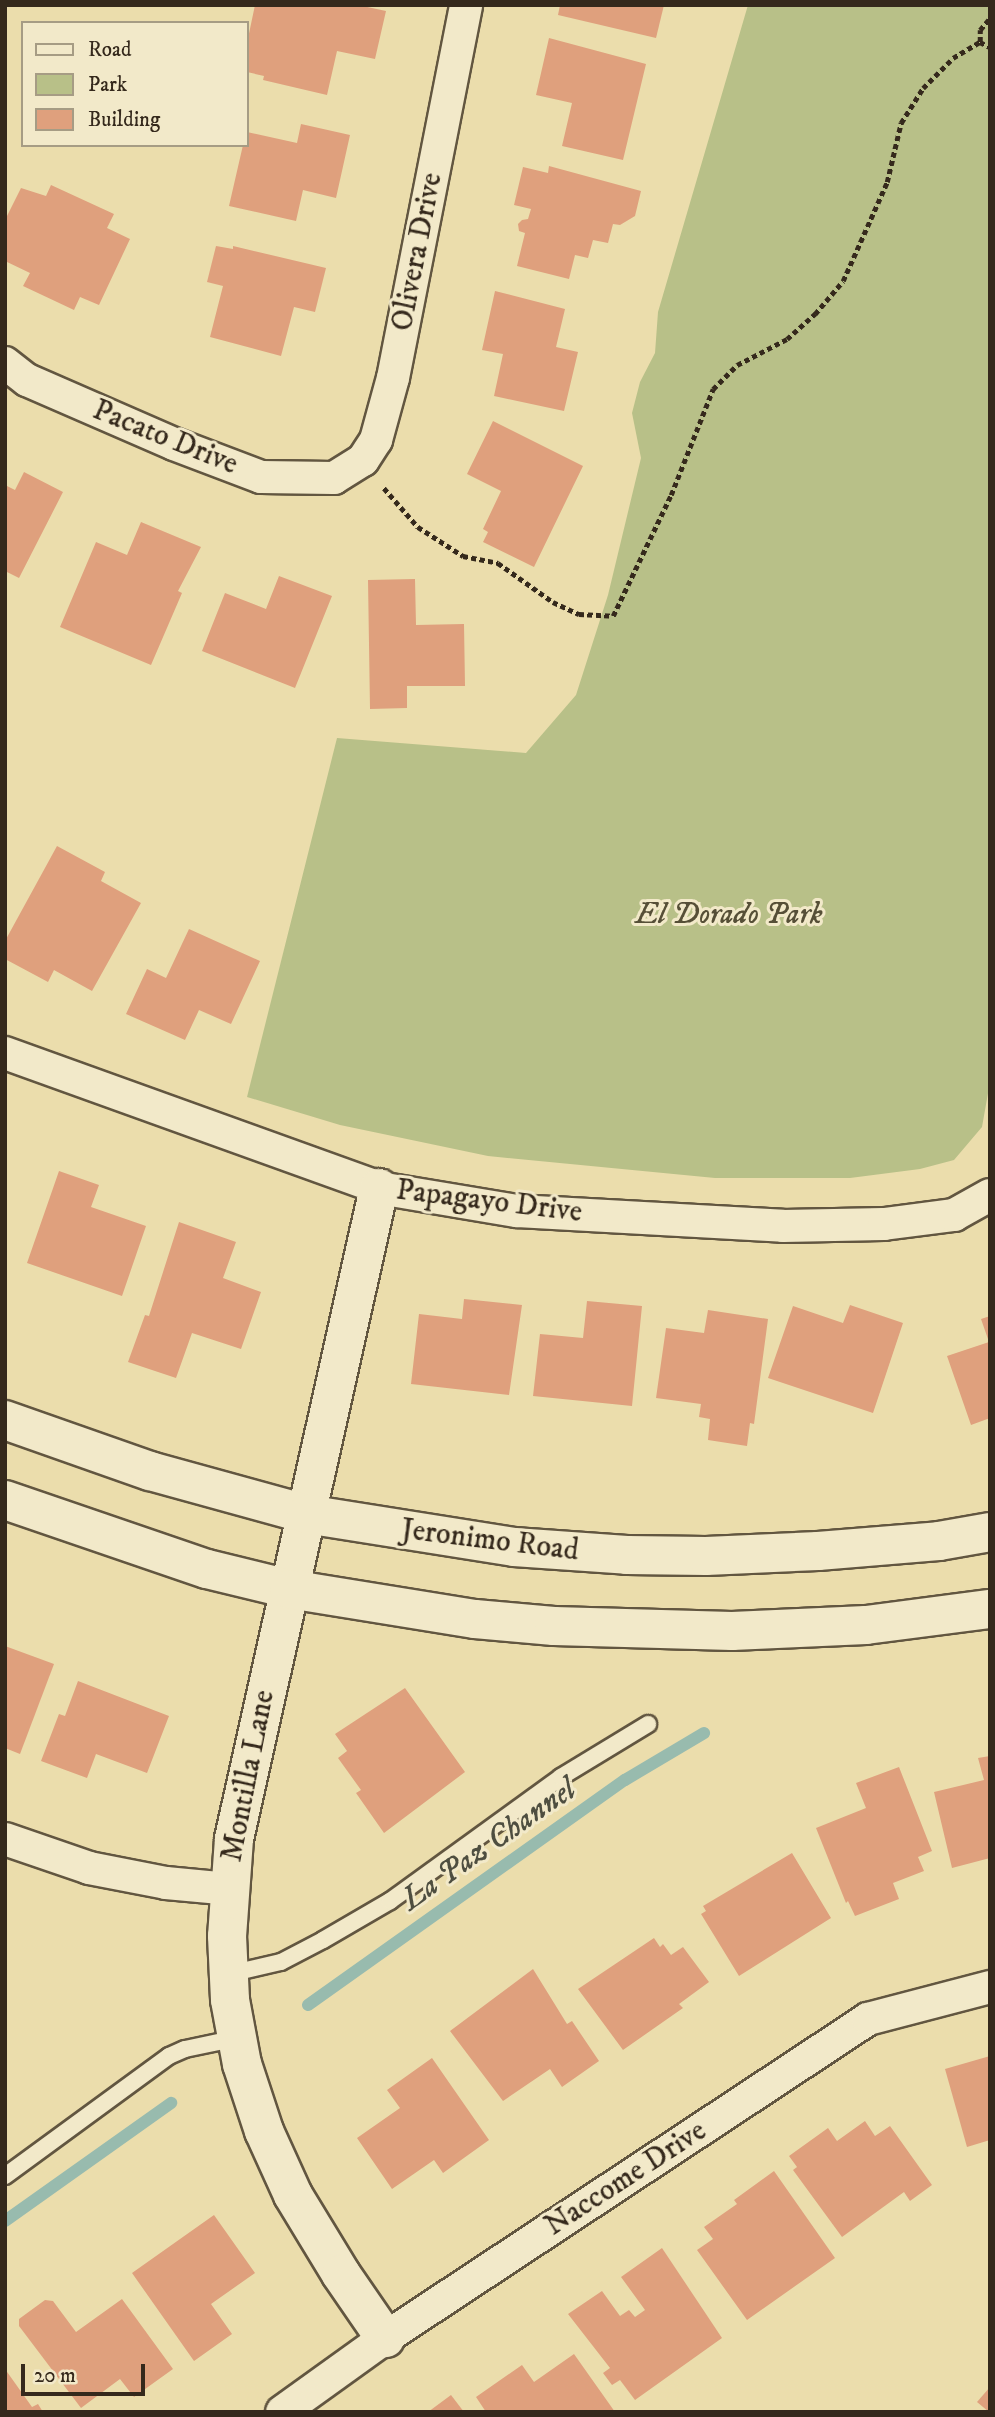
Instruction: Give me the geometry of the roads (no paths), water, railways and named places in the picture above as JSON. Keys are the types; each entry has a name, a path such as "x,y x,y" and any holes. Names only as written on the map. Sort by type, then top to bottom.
{"main road":[{"name":"Montilla Lane","path":"379,1188 234,1839 229,1889 229,1974 242,2064 264,2131 293,2195 341,2274 385,2338"},
{"name":"Jeronimo Road","path":"5,1420 150,1471 306,1514 514,1547 640,1555 818,1552 939,1541 990,1532"},
{"path":"5,1500 207,1569 289,1589 475,1619 655,1630 732,1631 866,1625 990,1609"}],"street":[{"name":"Olivera Drive","path":"334,478 363,460 376,440 393,378 466,5"},
{"name":"Pacato Drive","path":"5,363 27,380 174,444 261,477 334,478"},
{"name":"Papagayo Drive","path":"5,1053 379,1188 517,1211 783,1226 925,1221 954,1215 990,1195"},
{"path":"5,1839 89,1868 166,1883 229,1889"},
{"name":"Naccome Drive","path":"282,2412 385,2338 868,2019 990,1987"}],"lane":[{"path":"229,1974 281,1962 390,1901 561,1777 648,1724"},
{"path":"5,2176 169,2056 185,2049 238,2038"}],"waterway":[{"name":"La Paz Channel","path":"308,2005 625,1780 704,1733"},
{"name":"La Paz Channel","path":"5,2221 171,2103"}],"park label":[{"name":"El Dorado Park","path":"729,915"}]}
